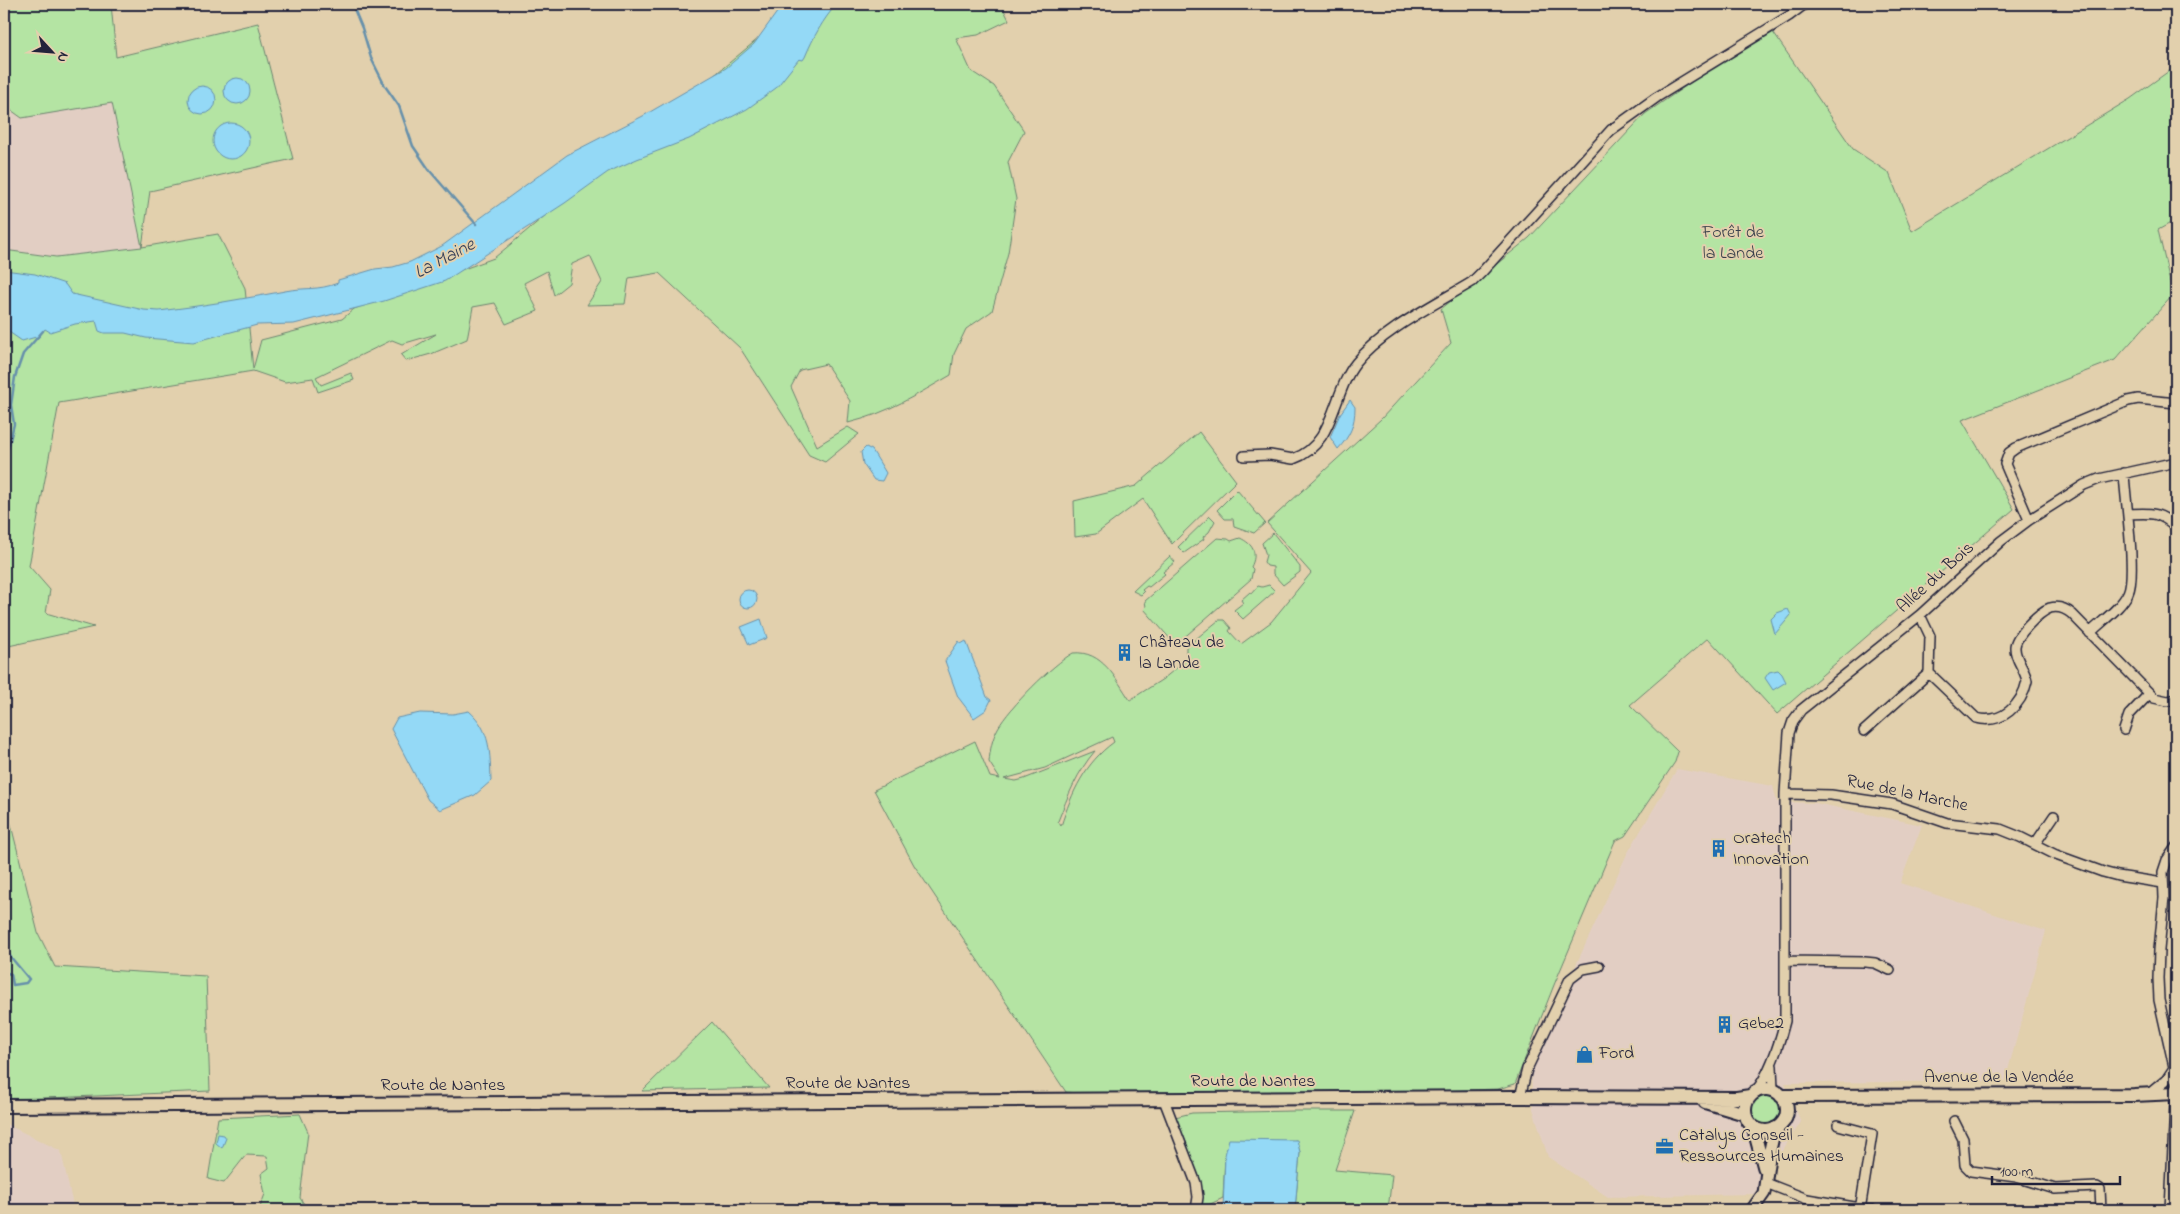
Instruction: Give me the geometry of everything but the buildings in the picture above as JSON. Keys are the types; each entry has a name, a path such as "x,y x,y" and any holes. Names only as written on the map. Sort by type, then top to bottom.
{"main road":[{"path":"1762,1089 1777,1093 1785,1101 1785,1118 1776,1128 1764,1131 1754,1127 1745,1114 1745,1108 1753,1093 1762,1089"},
{"name":"Route de Nantes","path":"4,1106 1520,1097 1737,1098 1753,1093"},
{"name":"Avenue de la Vendée","path":"1777,1093 1822,1096 2149,1095 2176,1093"},
{"name":"Avenue de la Vendée","path":"1786,1112 1822,1096"},
{"name":"Route de Nantes","path":"1692,1098 1745,1114"}],"street":[{"path":"1244,456 1270,454 1293,459 1311,449 1323,436 1346,379 1363,354 1390,334 1472,282 1611,130 1657,97 1806,4"},
{"path":"2029,520 2005,464 2009,453 2016,448 2128,401 2138,399 2176,403"},
{"name":"Allée du Bois","path":"1774,1054 1785,1021 1786,790 1789,733 1792,721 1801,710 1920,616 2001,541 2029,520 2084,485 2124,473 2176,462"},
{"path":"2090,633 2121,603 2130,589 2128,514 2124,473"},
{"path":"2128,514 2159,514 2176,527"},
{"path":"1929,673 1976,718 1993,720 2004,715 2020,699 2025,690 2026,675 2017,656 2015,643 2018,636 2042,612 2050,608 2066,610 2150,694 2162,700 2176,699"},
{"path":"1864,731 1929,673 1930,636 1920,616"},
{"path":"2124,730 2129,715 2150,694"},
{"name":"Rue de la Marche","path":"1786,790 1892,804 1946,823 2000,829 2056,855 2103,872 2163,883"},
{"path":"2035,844 2054,816"},
{"path":"2170,1210 2176,1093 2172,1037 2159,1000 2159,950 2164,898 2163,872 2167,860 2176,847"},
{"path":"1785,961 1865,962 1875,963 1890,970"},
{"path":"1520,1097 1527,1068 1570,979 1583,969 1599,966"},
{"path":"1774,1054 1771,1071 1777,1093"},
{"path":"1753,1093 1762,1083 1774,1054"},
{"path":"2149,1095 2166,1080 2174,1067"},
{"path":"1164,1100 1196,1183 1198,1197 1196,1210"},
{"path":"1954,1121 1963,1139 1965,1165 1971,1171 2016,1177 2054,1189 2097,1187 2100,1189 2102,1210"},
{"path":"1838,1125 1872,1134 1860,1209"},
{"path":"1754,1127 1766,1179"},
{"path":"1752,1210 1761,1200 1776,1128"},
{"path":"1766,1179 1807,1199 1872,1210"}],"shaded area":[{"path":"112,103 142,248 56,257 4,250 4,105 22,118"},
{"path":"1677,769 1773,786 1777,802 1815,803 1922,825 1900,883 2046,931 2005,1081 1785,1083 1801,1122 1754,1194 1608,1197 1548,1157 1533,1109 1531,1072 1565,989 1627,854"},
{"path":"4,1123 61,1151 74,1210 4,1210"}],"green space":[{"path":"4,4 111,4 116,57 258,23 293,159 150,191 142,247 112,103 22,118 4,105"},
{"path":"800,4 1001,4 1009,20 978,35 956,38 971,71 994,86 1024,131 1008,162 1016,199 1008,253 992,311 966,329 954,354 951,375 901,403 862,419 848,423 850,401 826,364 800,370 791,387 817,446 848,427 859,434 825,462 809,455 740,348 659,273 629,278 625,304 587,305 602,282 590,256 572,264 569,283 554,295 547,271 524,283 538,311 506,324 495,303 473,307 467,339 431,354 406,361 401,355 436,334 402,344 392,340 316,377 321,385 351,373 354,380 318,392 313,378 285,382 253,371 59,403 29,566 50,590 46,613 94,627 4,647 4,250 56,257 142,247 218,234 245,288 253,369 261,340 342,319 354,309 494,258"},
{"name":"Forêt de la Lande","path":"1770,28 1853,149 1889,173 1912,231 2130,99 2176,66 2176,220 2158,230 2173,295 2115,360 1962,420 2014,509 1777,714 1708,638 1630,705 1678,752 1675,762 1625,836 1615,841 1554,985 1515,1084 1498,1089 1159,1100 1066,1092 914,865 874,790 975,741 990,777 1000,779 989,762 994,736 998,728 1032,687 1073,653 1083,653 1100,661 1113,675 1130,700 1163,679 1189,658 1186,653 1186,647 1219,620 1224,620 1231,628 1229,631 1241,644 1271,622 1311,573 1267,523 1381,419 1451,343 1441,309 1529,238 1645,114","holes":["1112,737 1114,742 1087,769 1075,790 1061,826 1058,821 1069,793 1083,767 1095,751 1024,779 1016,781 1004,779 1045,768"]},
{"path":"1199,432 1236,481 1172,544 1143,499 1096,534 1075,537 1074,501 1136,486"},
{"path":"1237,490 1265,523 1254,533 1234,526 1233,519 1225,519 1217,510"},
{"path":"1210,516 1215,521 1209,532 1203,537 1204,539 1184,553 1178,547"},
{"path":"1273,533 1300,567 1300,572 1283,585 1273,574 1273,567 1267,566 1264,562 1266,555 1262,543"},
{"path":"1217,538 1231,541 1240,538 1251,546 1254,557 1251,567 1253,569 1251,579 1180,641 1172,641 1144,609 1146,607 1145,601"},
{"path":"1170,556 1175,562 1163,572 1165,574 1149,587 1147,586 1142,590 1144,592 1141,595 1133,591"},
{"path":"1269,585 1275,591 1243,619 1234,610 1243,603 1241,600 1250,592 1252,593 1258,586"},
{"path":"4,797 38,933 55,967 206,976 210,1091 4,1100"},
{"path":"712,1022 769,1088 642,1091"},
{"path":"1766,1095 1776,1100 1781,1110 1776,1120 1766,1125 1756,1120 1751,1110 1756,1100"},
{"path":"1355,1111 1335,1170 1392,1175 1388,1210 1295,1210 1300,1152 1296,1140 1225,1155 1223,1198 1200,1209 1201,1189 1186,1142 1175,1117 1192,1113"},
{"path":"300,1114 308,1132 300,1198 308,1210 259,1210 265,1194 261,1174 269,1168 267,1156 246,1155 224,1183 208,1179 218,1118"}],"water":[{"name":"La Maine","path":"783,4 837,4 819,29 803,60 799,59 776,88 747,109 689,139 608,172 565,203 445,281 384,301 294,324 257,325 194,342 146,338 125,333 104,333 99,331 96,321 75,324 50,332 45,329 38,338 22,341 9,332 6,325 4,325 4,270 35,274 65,284 72,294 144,310 159,311 292,290 324,287 338,283 338,280 375,269 393,267 410,262 442,246 567,155 643,116 726,68 754,44"},
{"path":"237,78 246,82 250,91 246,100 237,104 228,100 224,91 228,82"},
{"path":"202,86 212,90 216,100 212,110 202,114 192,110 188,100 192,90"},
{"path":"231,123 243,129 249,141 243,153 231,159 219,153 213,141 219,129"},
{"path":"1350,400 1355,407 1353,425 1349,435 1338,449 1330,437 1340,414"},
{"path":"866,447 872,450 886,473 882,481 874,480 863,464 861,452"},
{"path":"744,590 752,590 757,595 755,606 744,608 739,603 739,595"},
{"path":"1788,609 1791,615 1775,634 1771,619 1777,613"},
{"path":"761,619 767,638 749,645 741,627"},
{"path":"959,641 961,644 966,641 987,697 991,700 986,710 974,718 958,697 945,661"},
{"path":"1778,670 1786,682 1773,690 1765,678 1769,672"},
{"path":"469,711 482,726 488,743 491,781 475,795 440,810 428,800 391,729 397,718 420,713 453,714"},
{"path":"218,1134 224,1135 226,1138 222,1148 216,1143"},
{"path":"1229,1139 1297,1140 1300,1152 1295,1210 1223,1210 1225,1155"}],"waterway":[{"path":"352,4 371,58 385,86 399,106 413,146 430,171 476,224"},
{"path":"4,464 14,424 11,405 15,377 23,354 43,331"},
{"path":"4,949 29,979 26,983 13,985 11,974 7,973 4,975"}],"place":[{"name":"Château de la Lande","path":"1125,653"},
{"name":"Oratech Innovation","path":"1719,849"},
{"name":"Gebe2","path":"1724,1024"},
{"name":"Ford","path":"1585,1054"},
{"name":"Catalys Conseil - Ressources Humaines","path":"1665,1146"}]}
